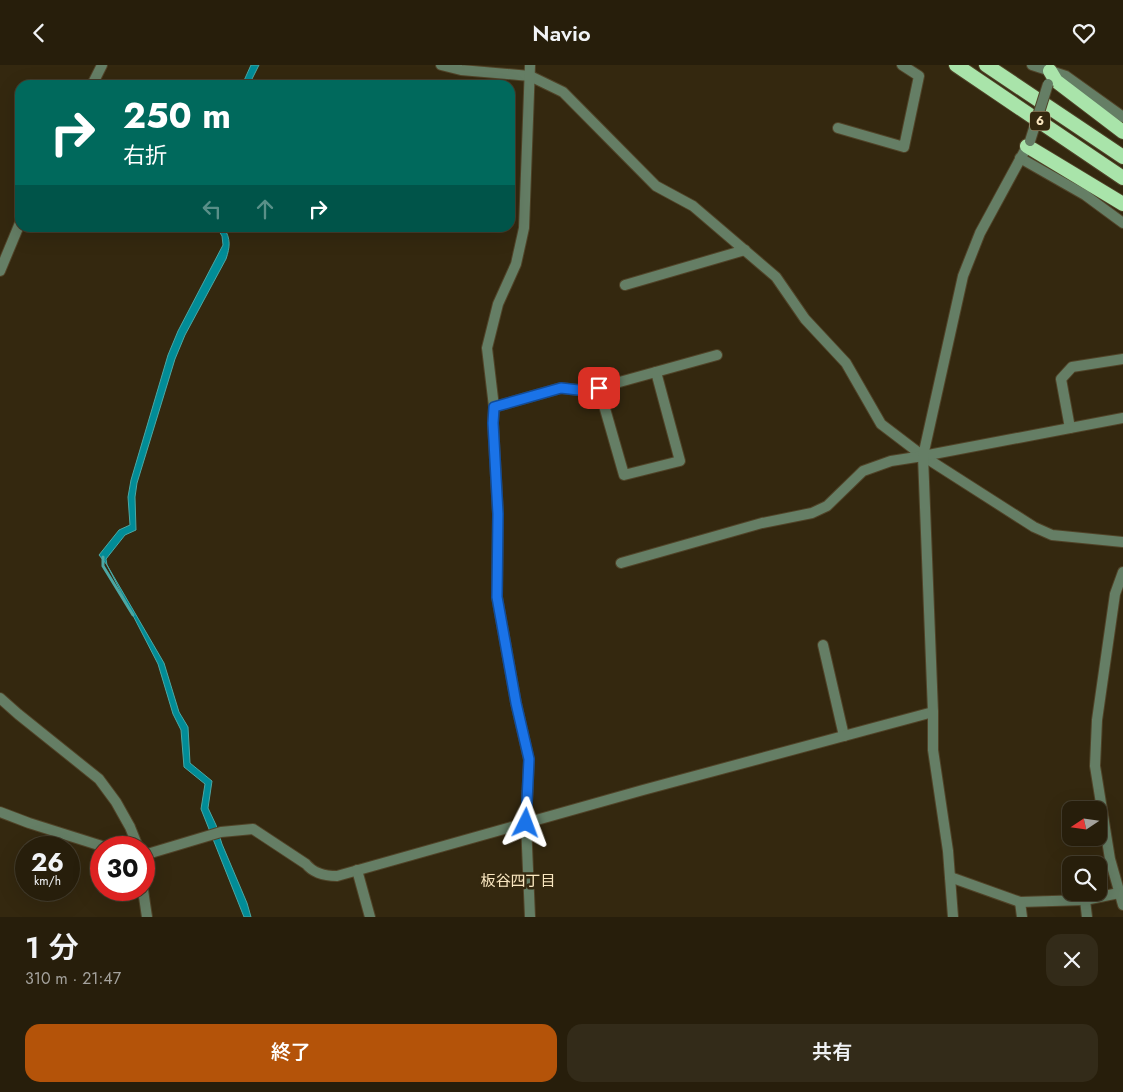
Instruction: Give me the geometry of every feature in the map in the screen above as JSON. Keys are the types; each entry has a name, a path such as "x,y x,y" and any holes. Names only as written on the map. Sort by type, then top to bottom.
{"highway":[{"name":"6","path":"956,65 1123,178"},
{"name":"6","path":"986,65 1123,157"},
{"path":"1049,73 1056,81 1123,132"},
{"path":"1026,149 1123,204"}],"street":[{"path":"94,80 102,65"},
{"path":"441,65 461,70 530,76 563,92 656,186 692,206 776,277 806,319 846,363 881,424 923,456 1034,527 1052,535 1123,542"},
{"path":"530,65 524,228 516,264 498,303 487,348 494,407 493,423 498,514 497,597 516,703 529,759 526,823 530,917"},
{"path":"838,128 904,147 919,76 902,65"},
{"path":"1032,65 1049,73 1066,76 1123,117"},
{"path":"953,917 948,851 933,750 923,456 963,276 980,233 1026,149 1049,73"},
{"path":"1026,149 1123,223"},
{"path":"0,271 16,232"},
{"path":"625,285 744,250"},
{"path":"494,407 561,388 587,391 718,355"},
{"path":"1070,428 1061,379 1072,367 1123,359"},
{"path":"599,388 624,475 680,461 656,372"},
{"path":"621,563 762,523 812,513 827,506 863,471 891,461 1123,418"},
{"path":"1123,572 1115,594 1097,720 1095,766 1110,859 1123,905"},
{"path":"823,645 844,736"},
{"path":"0,698 99,779 116,802 134,836"},
{"path":"155,852 210,835 253,829 324,876 337,876 643,790 933,712"},
{"path":"0,812 90,842"},
{"path":"357,870 370,917"},
{"path":"950,877 1020,902 1062,901"},
{"path":"1107,895 1119,893"},
{"path":"145,901 147,917"},
{"path":"1085,901 1087,917"},
{"path":"1020,902 1022,917"}],"water":[{"path":"251,65 259,65 252,80 244,80"},
{"path":"220,232 226,232 229,243 226,259 185,335 175,359 137,483 135,497 136,530 125,535 106,559 107,565 99,555 119,530 130,525 128,497 131,480 168,355 178,331 223,245"},
{"path":"107,565 164,663 179,712 188,727 190,763 212,781 208,808 251,917 244,917 201,809 205,784 184,767 181,730 173,714 158,664"}],"waterway":[{"path":"103,557 103,566 133,615"}],"district":[{"name":"板谷四丁目","path":"518,881"}],"route":[{"path":"526,823 529,759 516,703 497,597 498,514 493,423 494,407 561,388 587,391 599,388"}]}
